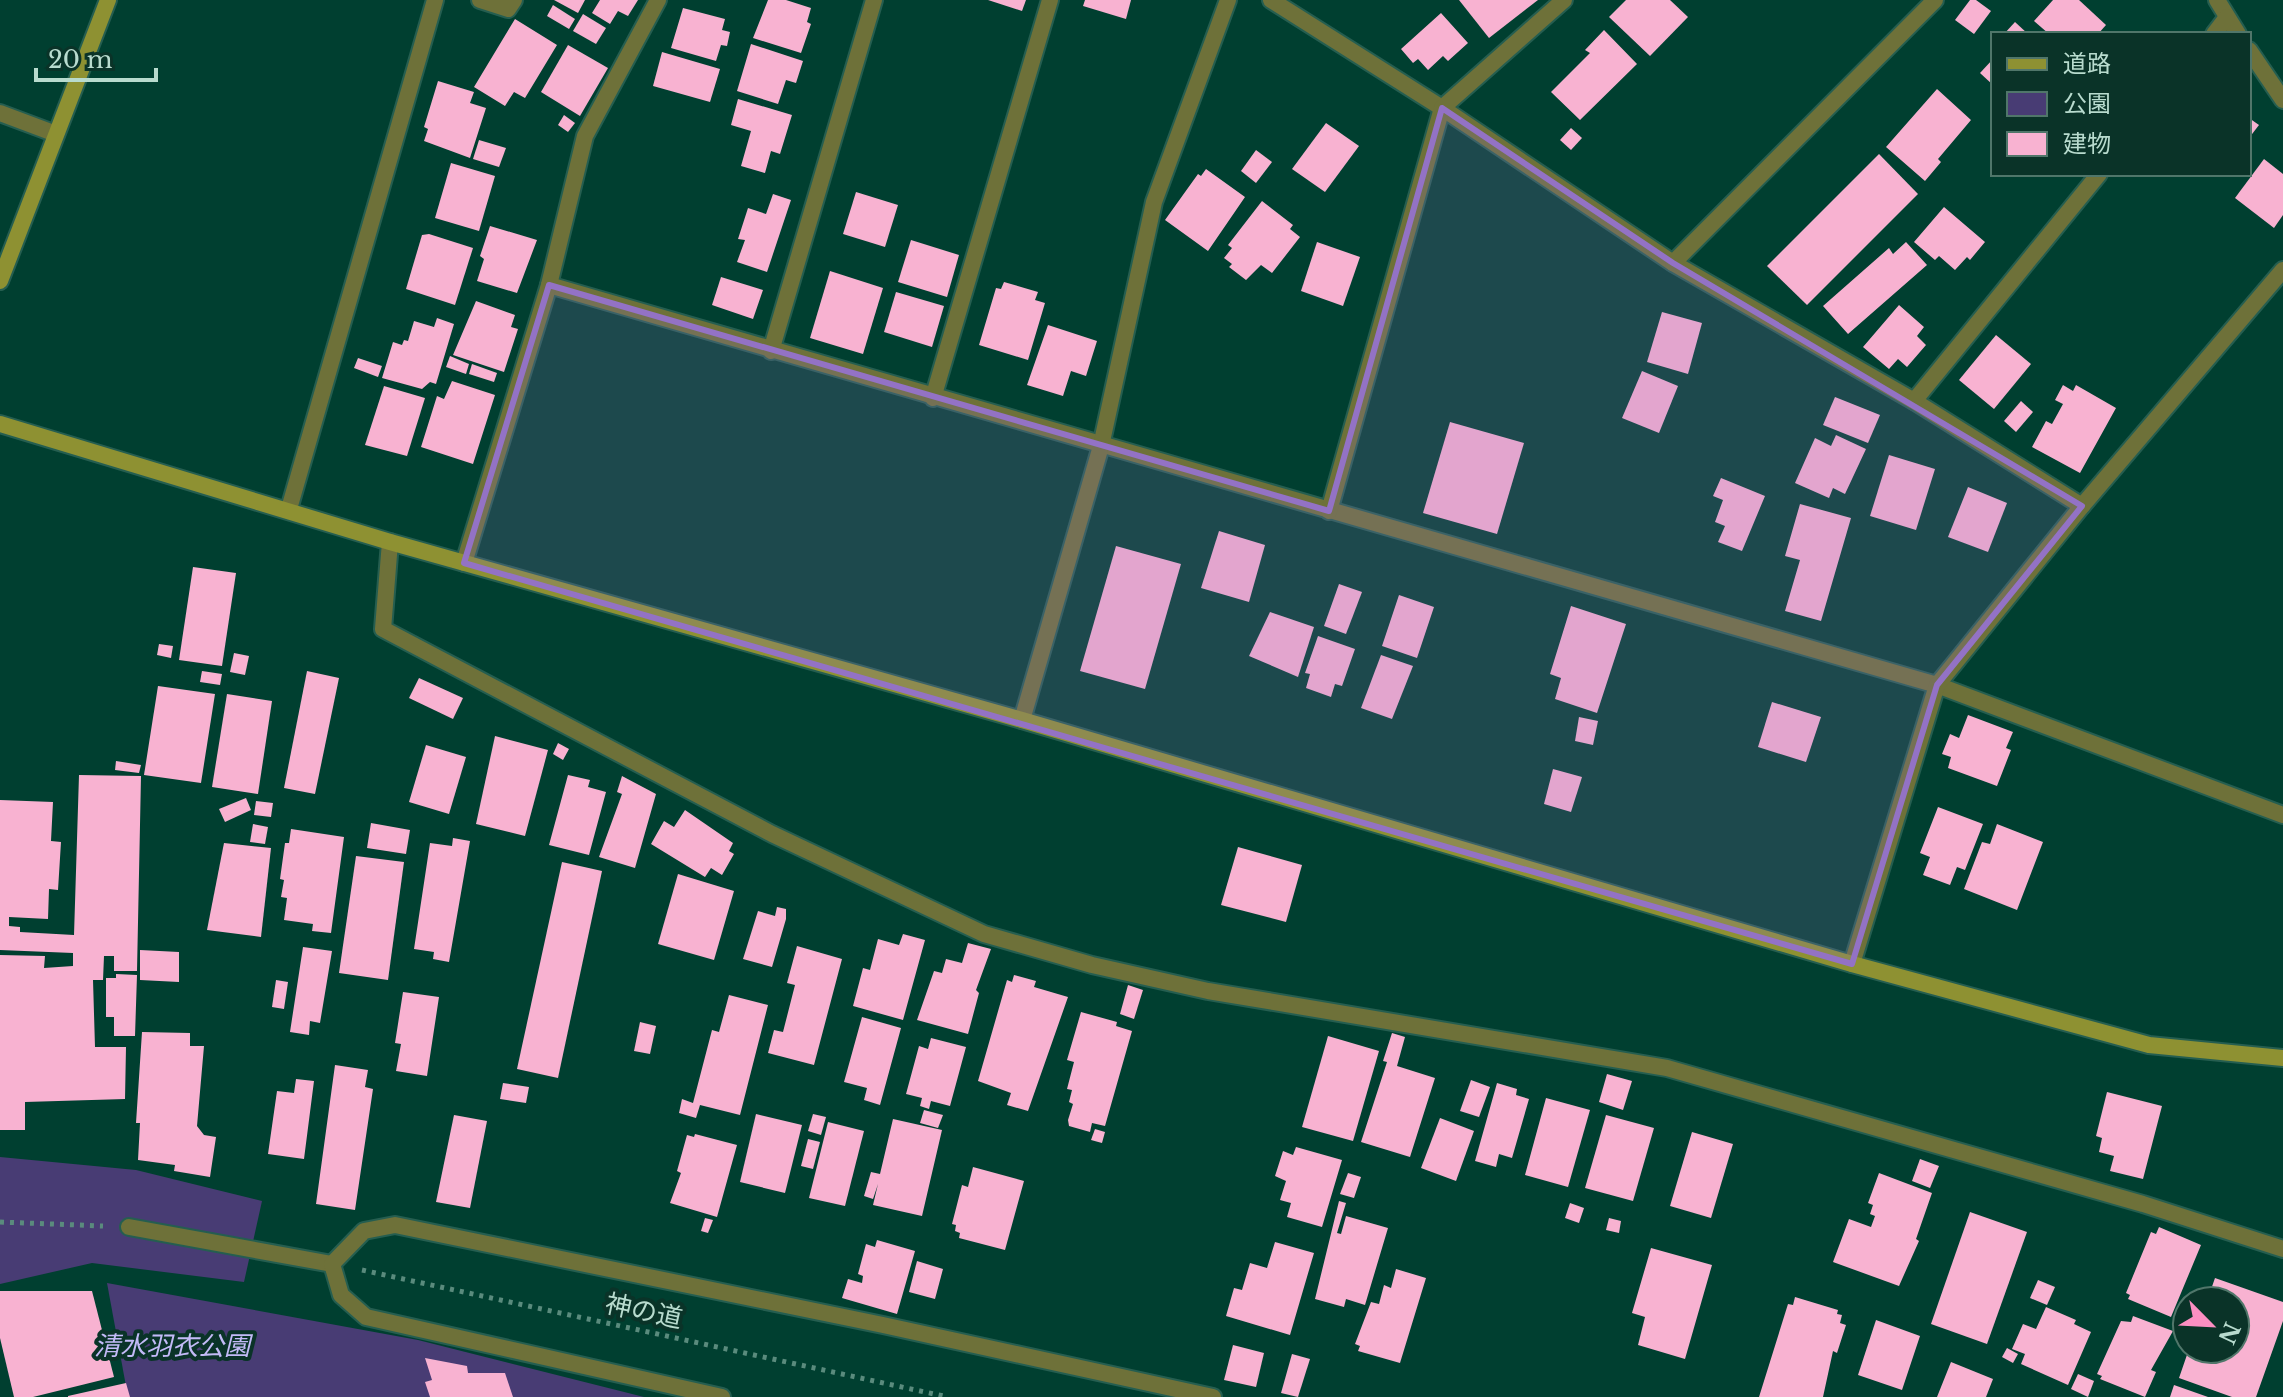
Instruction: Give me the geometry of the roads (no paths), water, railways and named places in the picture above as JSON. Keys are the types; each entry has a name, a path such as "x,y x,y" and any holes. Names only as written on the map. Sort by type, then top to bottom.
{"street":[{"path":"0,281 108,0"},
{"path":"289,509 435,0"},
{"path":"480,0 508,9 514,0"},
{"path":"464,563 549,285 585,136 658,0"},
{"path":"771,351 874,0"},
{"path":"933,398 1050,0"},
{"path":"1022,720 1101,446 1154,202 1228,0"},
{"path":"1271,0 1442,108 1673,263 1914,401 2082,506"},
{"path":"1329,511 1442,108 1564,0"},
{"path":"1673,263 1935,0"},
{"path":"2217,0 2237,32"},
{"path":"2216,32 2227,17"},
{"path":"2251,53 2283,100"},
{"path":"0,113 56,134"},
{"path":"1914,401 2097,176"},
{"path":"1852,964 1937,685 2082,506 2283,270"},
{"path":"549,285 1937,685 2283,815"},
{"path":"0,424 390,542 1022,720 1852,964 2149,1045 2283,1058"},
{"path":"390,542 383,629 772,834 984,934 1092,965 1208,991 1667,1068 2143,1204 2283,1249"},
{"path":"332,1264 364,1231 395,1225 883,1325 1213,1397"},
{"path":"129,1227 332,1264"},
{"path":"332,1264 341,1295 366,1317 722,1397"}],"park label":[{"name":"清水羽衣公園","path":"172,1346"}]}
